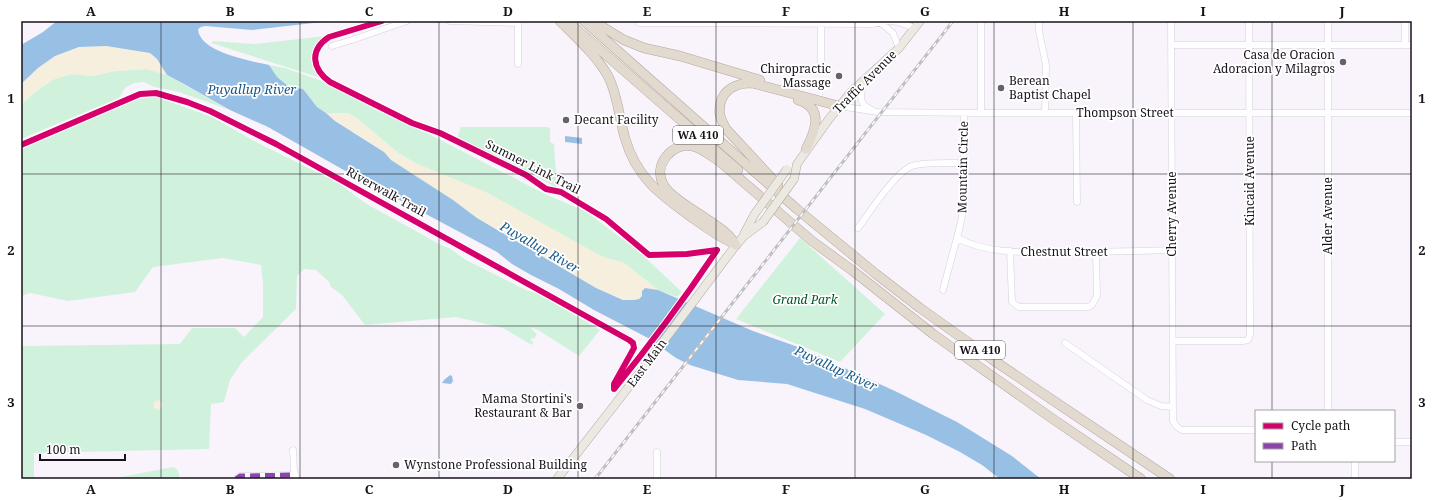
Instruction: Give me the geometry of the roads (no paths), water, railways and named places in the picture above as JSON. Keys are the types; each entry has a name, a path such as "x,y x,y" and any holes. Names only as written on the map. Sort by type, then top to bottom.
{"highway":[{"path":"560,21 588,50 608,76 616,98 625,138 633,160 641,173 658,193 723,238 736,245"},
{"name":"WA 410","path":"567,21 762,190 828,252 979,368 1141,479"},
{"name":"WA 410","path":"584,21 798,210 920,308 993,360 1170,479"},
{"path":"593,21 624,40 644,48 680,56 817,96 839,106"},
{"path":"798,210 774,180 731,135 723,123 720,115 721,103 724,94 736,85 752,83 780,92 839,106"},
{"path":"780,92 807,104 815,114 816,121 812,138 806,149"},
{"path":"736,245 727,233 672,195 663,186 660,176 661,168 664,159 671,152 680,147 687,146 693,146 707,152 812,241 828,252"}],"main road":[{"name":"Traffic Avenue","path":"736,245 744,236 763,222 794,179 797,164 806,149 839,106 899,48 920,21"},
{"name":"Traffic Avenue","path":"744,236 754,215 787,169 797,164"},
{"name":"East Main","path":"557,479 736,245"}],"street":[{"path":"332,46 407,21"},
{"path":"450,21 518,23 518,64"},
{"path":"639,23 881,23 888,21 898,22 915,28"},
{"path":"981,21 981,113"},
{"path":"1039,21 1039,30 1046,65 1045,113"},
{"name":"Cherry Avenue","path":"1171,21 1174,423 1177,428 1181,429 1255,430"},
{"name":"Kincaid Avenue","path":"1173,341 1243,341 1248,340 1250,335 1249,21"},
{"name":"Alder Avenue","path":"1328,21 1328,410"},
{"path":"1405,21 1405,45"},
{"path":"820,22 821,71"},
{"path":"881,23 893,33 899,48"},
{"path":"1172,45 1412,45"},
{"path":"864,81 861,96 862,102 866,107 878,112"},
{"name":"Thompson Street","path":"839,106 878,112 1412,113"},
{"name":"Mountain Circle","path":"942,290 957,238 964,203 964,113"},
{"path":"1076,113 1077,202"},
{"path":"858,228 893,182 907,168 916,164 964,163"},
{"name":"Chestnut Street","path":"957,238 980,247 1010,251 1096,252 1172,250"},
{"path":"1010,251 1012,302 1019,307 1088,307 1092,305 1097,296 1096,252"},
{"path":"1065,343 1147,400 1159,406 1173,406"},
{"path":"1395,442 1412,442"},
{"path":"236,479 242,476 296,477 293,465 293,450"},
{"path":"657,452 657,479"},
{"path":"1355,462 1355,479"}],"water":[{"name":"Puyallup River","path":"57,21 331,21 252,30 205,26 198,29 201,37 207,44 216,49 239,58 269,65 277,77 288,86 303,89 317,107 335,121 384,152 391,160 453,200 477,218 596,288 623,300 639,299 645,288 658,290 753,331 801,348 897,392 957,422 1012,456 1041,479 1000,479 982,465 960,452 926,435 865,409 787,384 738,380 690,365 676,358 648,338 594,310 512,264 497,252 349,173 268,127 230,110 167,75 157,59 150,53 106,46 79,47 55,56 38,68 21,84 21,45 43,32"},
{"path":"565,136 582,138 582,144 565,142"},
{"path":"450,375 452,376 453,381 451,384 442,383 444,380"}],"railway":[{"path":"595,479 953,21"}],"place":[{"name":"Casa de Oracion Adoracion y Milagros","path":"1343,62"},
{"name":"Chiropractic Massage","path":"839,76"},
{"name":"Berean Baptist Chapel","path":"1001,88"},
{"name":"Decant Facility","path":"566,120"},
{"name":"Mama Stortini's Restaurant & Bar","path":"580,406"},
{"name":"Wynstone Professional Building","path":"396,465"}],"park label":[{"name":"Grand Park","path":"805,300"}]}
